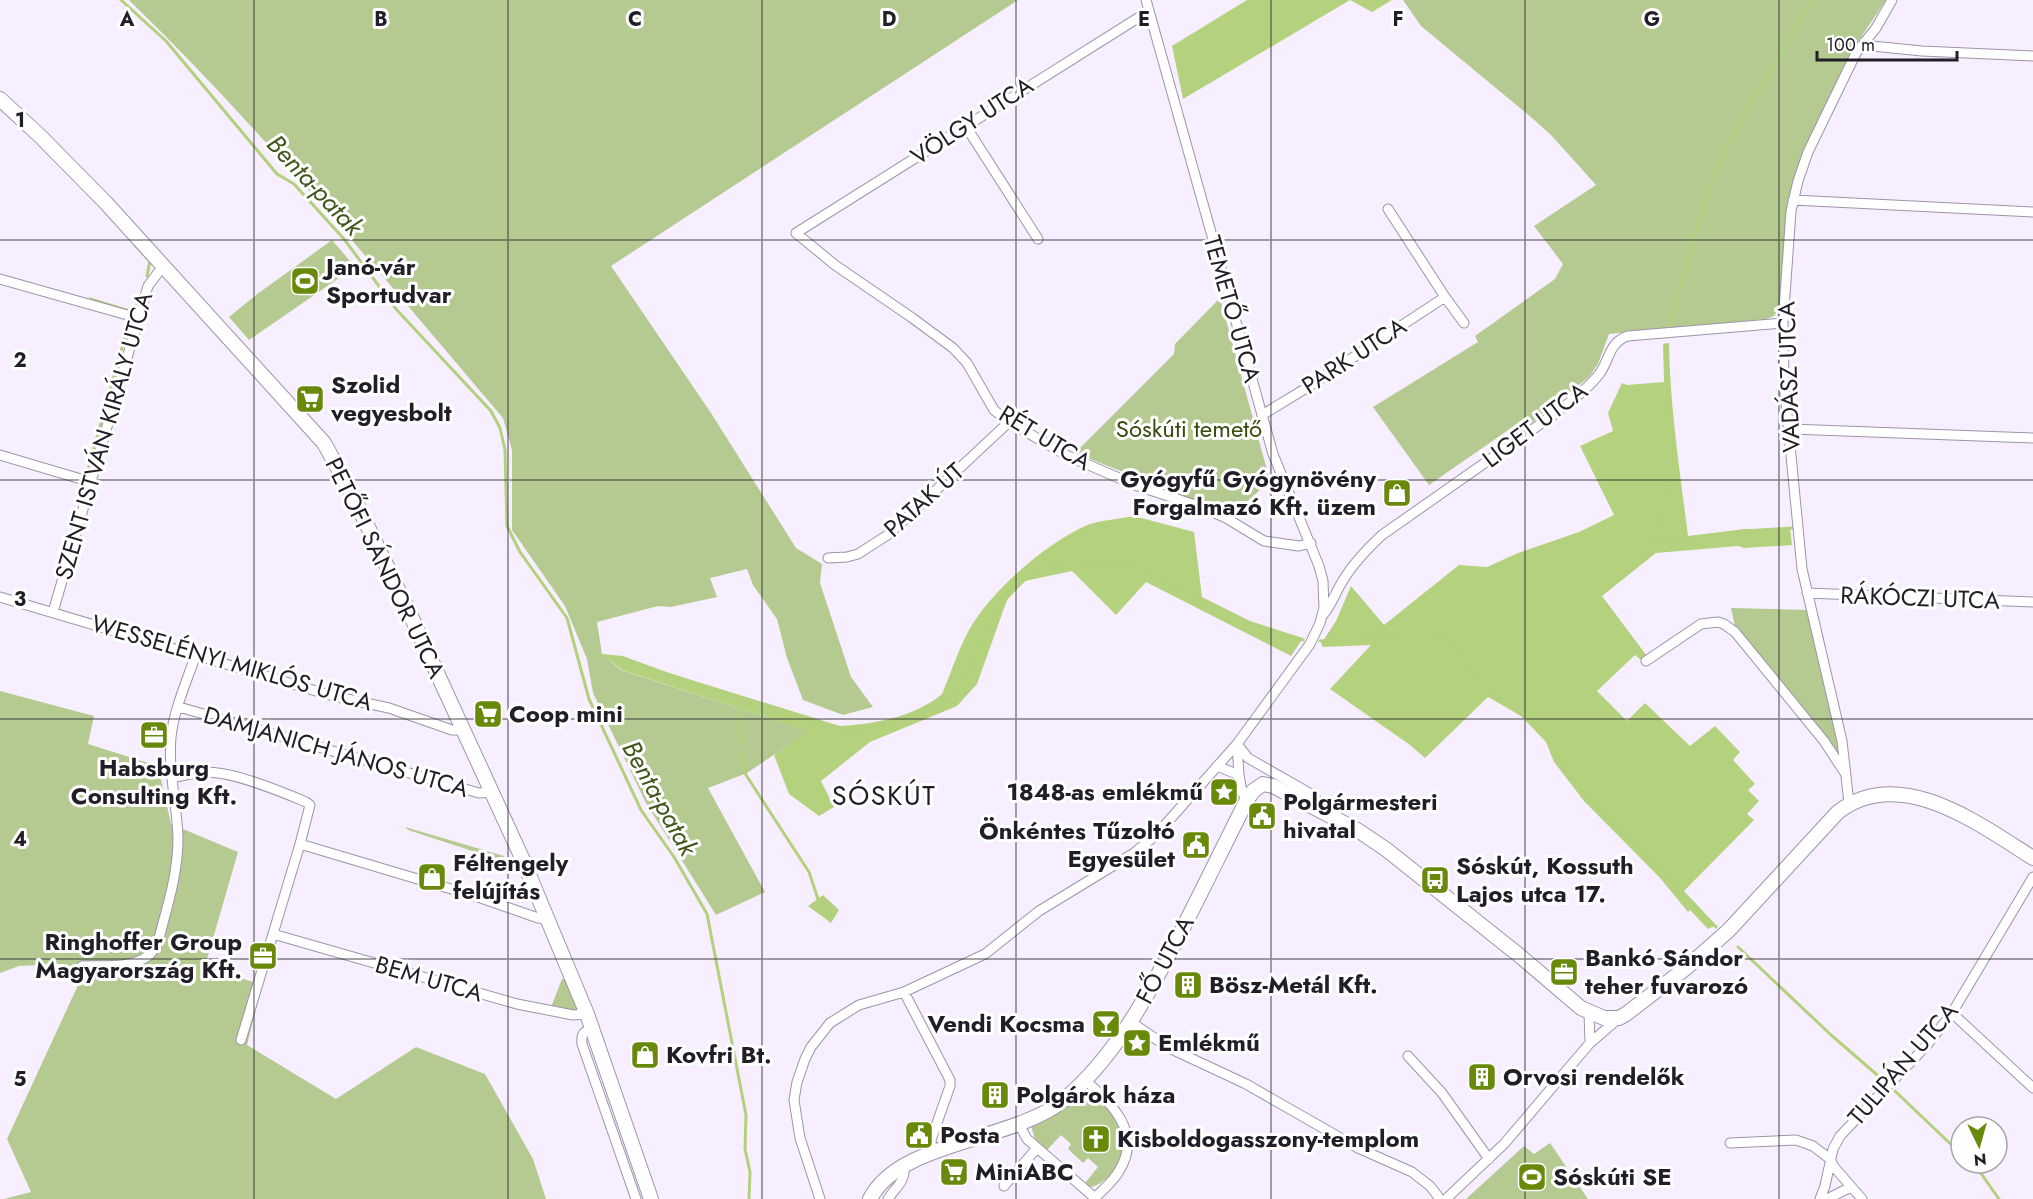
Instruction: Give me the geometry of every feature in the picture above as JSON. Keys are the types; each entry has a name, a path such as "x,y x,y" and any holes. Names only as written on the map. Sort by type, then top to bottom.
{"street":[{"name":"TEMETŐ UTCA","path":"1146,0 1273,454 1311,543 1323,581 1322,615"},
{"name":"VADÁSZ UTCA","path":"1849,803 1842,741 1802,569 1784,383 1783,323 1793,200 1808,152 1862,45 1876,28 1892,0"},
{"name":"VÖLGY UTCA","path":"796,233 1149,11"},
{"path":"1862,45 1922,51 2033,56"},
{"name":"PETŐFI SÁNDOR UTCA","path":"0,99 90,186 324,443 355,500 493,792 548,918 587,1014 651,1199"},
{"path":"965,125 1038,239"},
{"path":"1793,200 2033,212"},
{"path":"1388,209 1445,297 1464,322"},
{"name":"RÉT UTCA","path":"796,233 835,265 953,348 967,363 994,410 1009,422 1087,465 1135,485 1202,507 1226,518 1264,541 1299,546 1311,543"},
{"name":"SZENT ISTVÁN KIRÁLY UTCA","path":"53,612 149,282 163,266"},
{"path":"0,279 138,318"},
{"name":"PARK UTCA","path":"1262,415 1445,297"},
{"name":"LIGET UTCA","path":"1322,615 1332,604 1342,583 1371,545 1557,413 1600,373 1612,347 1622,338 1783,323"},
{"name":"PATAK ÚT","path":"828,558 858,554 889,534 1009,422"},
{"path":"1790,429 2033,438"},
{"path":"0,455 91,483"},
{"path":"1323,581 1342,583"},
{"name":"RÁKÓCZI UTCA","path":"1807,593 2033,602"},
{"name":"WESSELÉNYI MIKLÓS UTCA","path":"0,597 333,696 389,708 452,730 463,730"},
{"path":"820,1199 800,1138 794,1100 805,1059 824,1030 839,1016 859,1005 904,992 984,954 1039,911 1146,845 1237,744 1310,644 1322,615"},
{"name":"VADÁSZ UTCA","path":"1646,661 1701,624 1712,622 1724,624 1744,641 1824,741 1846,774"},
{"path":"82,966 125,965 135,962 148,956 158,941 173,888 178,855 170,758 171,733 196,654"},
{"name":"DAMJANICH JÁNOS UTCA","path":"179,707 479,793 493,792"},
{"path":"1237,744 1242,792 1247,800 1258,786 1268,784 1359,831 1388,850 1520,956 1572,1002 1589,1013 1604,1018 1619,1017"},
{"path":"1237,744 1248,758 1311,794 1322,811"},
{"path":"1217,766 1239,775"},
{"path":"172,778 213,772 261,784 310,805 241,1040"},
{"path":"1446,1199 1515,1131 1590,1043 1619,1017 1652,995 1724,935 1849,803 1873,796 1918,797 1963,816 2033,858"},
{"name":"FŐ UTCA","path":"870,1199 887,1178 904,1167 932,1153 1019,1124 1052,1109 1085,1080 1131,1022 1180,933 1247,800"},
{"path":"300,844 459,891 538,918 548,918"},
{"name":"TULIPÁN UTCA","path":"1820,1199 1830,1159 1840,1136 1926,1046 1952,1013 2033,878"},
{"name":"BEM UTCA","path":"273,934 517,1004 573,1015 587,1014"},
{"path":"904,992 950,1080 950,1086 931,1140 932,1153"},
{"path":"1589,1013 1590,1043"},
{"path":"1952,1013 2033,1088"},
{"path":"1131,1022 1170,1048 1246,1084 1358,1148 1412,1172 1430,1186 1440,1199"},
{"path":"592,1028 581,1036 582,1044 636,1199"},
{"path":"1408,1056 1442,1093 1488,1159"},
{"path":"1019,1124 1024,1134 1037,1148 1094,1198 1118,1173 1126,1157 1129,1144 1125,1126 1119,1117 1085,1080"},
{"path":"1730,1143 1796,1140 1813,1146 1830,1159 1834,1167 1862,1199"},
{"path":"1004,1186 1037,1148"},
{"path":"888,1199 902,1180 905,1174 904,1167"},
{"path":"1827,1199 1851,1187"}],"green space":[{"path":"129,0 1018,0 611,266 711,413 796,548 822,564 820,583 851,677 873,707 843,715 803,700 787,658 777,619 753,585 747,569 710,578 717,597 671,607 658,606 597,622 602,654 621,670 809,731 747,773 708,788 765,892 716,915 646,803 593,693 587,659 565,606 512,530 512,450 503,418 274,152 179,49"},
{"path":"1403,0 1886,0 1853,49 1787,210 1779,309 1774,316 1766,319 1609,334 1598,364 1589,377 1530,424 1524,419 1429,485 1373,407 1478,342 1475,336 1555,279 1563,264 1534,226 1596,185 1551,135 1421,26"},
{"name":"Janó-vár Sportudvar","path":"332,240 355,267 249,340 229,317"},
{"name":"Sóskúti temető","path":"1220,298 1270,481 1232,515 1075,453 1174,354 1175,344"},
{"path":"1731,608 1807,610 1840,755 1735,627"},
{"path":"0,691 94,716 88,744 158,766 171,824 238,852 205,966 262,985 247,1045 336,1099 416,1047 485,1074 533,1159 546,1199 4,1199 31,1192 7,1139 79,983 60,964 19,966 0,973"},
{"path":"405,827 504,856 503,861 408,830"},
{"path":"562,979 568,979 578,1007 574,1012 551,1007"},
{"path":"1084,1087 1095,1095 1113,1115 1121,1129 1124,1142 1120,1159 1111,1174 1091,1187 1085,1183 1098,1167 1088,1158 1083,1163 1068,1149 1071,1144 1061,1135 1047,1150 1035,1139 1031,1126 1059,1112"},
{"name":"Sóskúti SE","path":"1550,1143 1588,1199 1466,1199 1524,1146 1534,1154"}],"shaded area":[{"path":"1247,0 1350,0 1183,99 1172,46"},
{"path":"1350,0 1392,0 1372,12"},
{"path":"1669,343 1673,416 1688,536 1745,529 1790,528 1792,545 1744,548 1738,546 1656,553 1602,596 1647,656 1642,661 1635,655 1597,691 1627,721 1645,703 1690,746 1715,726 1740,752 1733,760 1755,784 1748,790 1759,801 1747,814 1754,820 1684,891 1716,925 1708,929 1690,910 1688,912 1660,878 1584,801 1554,762 1546,742 1521,716 1488,697 1425,758 1330,689 1371,645 1323,647 1321,644 1336,621 1351,586 1384,625 1459,565 1487,567 1518,553 1579,532 1614,515 1580,446 1613,431 1608,413 1622,383 1627,385 1664,382 1663,344"},
{"path":"1134,516 1194,532 1202,597 1250,621 1303,638 1291,656 1146,582 1116,615 1072,571 1025,581 1007,600 977,684 957,706 870,742 821,781 834,807 819,816 789,794 774,755 808,731 622,670 602,654 623,656 669,673 840,726 894,718 931,702 942,694 958,654 978,615 1020,570 1053,544 1085,526"},
{"path":"823,895 839,910 831,923 808,906"}],"waterway":[{"name":"Benta-patak","path":"121,0 166,41 277,174 294,184 344,239 396,309 491,411 500,428 505,450 507,526 520,552 567,618 589,699 641,810 674,857 707,914 746,1115 745,1149 750,1172 749,1199"},
{"path":"1669,327 1709,187 1726,146 1813,0"},
{"path":"134,244 150,261 147,276"},
{"path":"90,299 126,310 134,310 138,302"},
{"path":"88,470 128,326"},
{"path":"1651,544 1662,516 1672,462 1673,439 1667,383 1666,345"},
{"path":"1651,544 1744,531 1793,528"},
{"path":"597,655 622,659 820,725 863,731 935,707 954,693 969,671 988,627 1006,595 1037,570 1061,561 1110,562 1135,567 1254,626 1303,640"},
{"path":"1320,641 1396,636 1410,631 1428,631 1454,644 1469,670 1482,686 1544,731 1564,769 1590,800 1716,927"},
{"path":"741,699 739,718 742,744"},
{"path":"742,750 743,768 746,775 809,872 818,899"},
{"path":"1738,947 1830,1034 1883,1080"},
{"path":"1895,1091 1949,1143"},
{"path":"1982,1175 1999,1199"}],"place":[{"name":"Janó-vár Sportudvar","path":"305,281"},
{"name":"Szolid vegyesbolt","path":"310,399"},
{"name":"Gyógyfű Gyógynövény Forgalmazó Kft. üzem","path":"1397,493"},
{"name":"Coop mini","path":"488,714"},
{"name":"Habsburg Consulting Kft.","path":"154,735"},
{"name":"1848-as emlékmű","path":"1224,792"},
{"name":"Polgármesteri hivatal","path":"1262,816"},
{"name":"Önkéntes Tűzoltó Egyesület","path":"1196,845"},
{"name":"Féltengely felújítás","path":"432,877"},
{"name":"Sóskút, Kossuth Lajos utca 17.","path":"1435,880"},
{"name":"Ringhoffer Group Magyarország Kft.","path":"263,956"},
{"name":"Bankó Sándor teher fuvarozó","path":"1564,972"},
{"name":"Bösz-Metál Kft.","path":"1188,985"},
{"name":"Vendi Kocsma","path":"1106,1024"},
{"name":"Emlékmű","path":"1137,1043"},
{"name":"Kovfri Bt.","path":"645,1055"},
{"name":"Orvosi rendelők","path":"1482,1077"},
{"name":"Polgárok háza","path":"995,1095"},
{"name":"Posta","path":"919,1135"},
{"name":"Kisboldogasszony-templom","path":"1096,1139"},
{"name":"MiniABC","path":"954,1172"},
{"name":"Sóskúti SE","path":"1532,1177"}],"district":[{"name":"SÓSKÚT","path":"884,796"}]}
